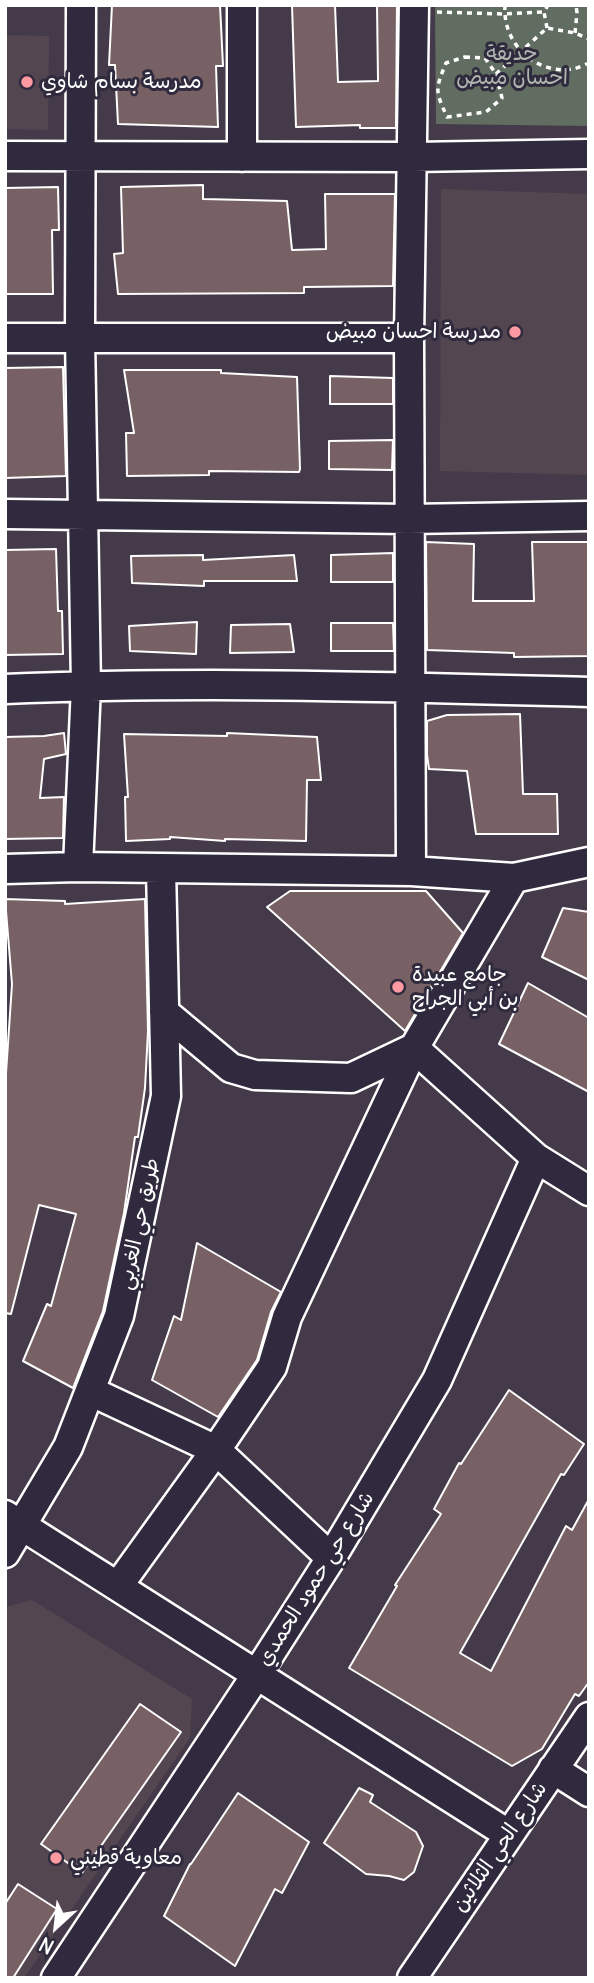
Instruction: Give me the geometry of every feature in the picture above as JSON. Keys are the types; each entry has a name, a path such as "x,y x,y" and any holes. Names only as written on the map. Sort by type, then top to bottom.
{"street":[{"path":"78,867 86,686 80,338 80,5"},
{"path":"242,5 242,157"},
{"path":"411,871 409,338 413,157 425,9"},
{"path":"5,156 413,157 589,153"},
{"path":"5,338 409,338"},
{"path":"5,514 409,519 589,516"},
{"path":"5,689 86,686 409,687 589,692"},
{"path":"5,869 78,867 411,871 514,878 589,862"},
{"name":"طريق حي الغربي","path":"5,1553 13,1520 68,1447 119,1316 166,1096 161,868"},
{"path":"118,1587 272,1367 287,1317 414,1048 514,878"},
{"path":"164,1012 231,1068 255,1075 351,1078 414,1048"},
{"path":"414,1048 536,1158 589,1191"},
{"name":"شارع حي حمود الحمدي","path":"56,1978 331,1558 437,1380 536,1158"},
{"path":"90,1391 216,1450 331,1558"},
{"path":"13,1520 508,1834"},
{"name":"شارع الحي الثلاثين","path":"412,1978 589,1717"},
{"path":"554,1769 589,1792"}],"path":[{"path":"505,5 507,28 520,52 536,63 554,69 573,69 589,64"},
{"path":"547,28 544,12 548,5"},
{"path":"575,33 576,5"},
{"path":"425,9 504,14 544,12"},
{"path":"547,28 575,33 589,40"},
{"path":"496,74 547,28"},
{"path":"465,57 485,58 496,74 502,98 486,112 447,117 436,86 446,63 465,57"}],"shaded area":[{"name":"مدرسة بسام شاوي","path":"5,35 49,36 48,130 5,129"},
{"name":"مدرسة احسان مبيض","path":"441,189 589,194 589,475 440,471"},
{"name":"معاوية قطيني","path":"32,1600 192,1699 190,1738 24,1978 5,1978 5,1607"}],"green space":[{"name":"حديقة احسان مبيض","path":"435,5 589,5 589,126 436,124"}],"building":[{"path":"112,5 220,5 223,66 216,66 218,127 118,124 115,65 109,65"},
{"path":"292,5 335,5 338,82 378,81 377,5 397,5 396,128 360,128 360,125 296,127"},
{"path":"203,185 203,199 287,201 292,250 326,249 325,194 395,194 393,286 304,287 304,293 118,294 114,254 123,253 121,187"},
{"path":"58,187 59,230 52,230 53,294 5,294 5,188"},
{"path":"63,367 66,476 5,478 5,368"},
{"path":"124,370 221,370 221,373 297,377 299,472 209,471 209,475 127,476 126,433 134,433"},
{"path":"330,376 393,378 393,404 330,404"},
{"path":"393,440 392,470 329,469 329,441"},
{"path":"426,542 474,544 473,601 534,601 532,542 589,542 589,656 514,657 514,653 427,650"},
{"path":"56,549 58,611 62,611 63,654 5,655 5,550"},
{"path":"393,553 393,582 331,582 331,555"},
{"path":"203,555 203,560 294,555 297,581 204,581 204,586 132,583 131,556"},
{"path":"197,622 196,654 130,651 129,626"},
{"path":"331,623 393,623 394,651 331,651"},
{"path":"290,624 294,652 230,653 231,625"},
{"path":"520,714 523,794 557,794 558,834 476,834 467,771 429,769 427,721 447,715"},
{"path":"64,733 66,754 44,759 40,798 64,797 63,838 5,839 5,737"},
{"path":"227,733 317,737 321,780 307,780 306,841 225,841 170,837 126,841 125,797 128,797 124,734 227,736"},
{"name":"جامع عبيدة بن أبي الجراح","path":"290,891 426,891 463,933 405,1031 267,907"},
{"path":"5,899 65,901 65,904 145,899 148,1031 145,1088 138,1137 135,1137 124,1213 103,1311 73,1388 23,1361 47,1304 51,1306 76,1214 39,1205 11,1314 5,1313 5,1088 12,984"},
{"path":"563,908 589,912 589,980 542,957"},
{"path":"528,983 589,1018 589,1092 499,1044"},
{"path":"197,1243 281,1292 271,1312 257,1360 218,1417 152,1380 174,1316 181,1320"},
{"path":"509,1390 584,1444 564,1475 561,1474 460,1653 491,1671 566,1526 572,1530 589,1499 589,1682 579,1696 575,1694 542,1749 512,1766 349,1668 397,1586 395,1585 441,1514 434,1509 459,1463 461,1464"},
{"path":"140,1704 181,1732 82,1873 41,1844"},
{"path":"359,1788 373,1795 370,1802 416,1832 423,1846 414,1872 404,1880 366,1874 324,1843"},
{"path":"238,1793 309,1842 282,1893 275,1889 235,1966 164,1916 190,1864"},
{"path":"18,1884 57,1909 13,1978 5,1978 5,1904"}],"place":[{"name":"مدرسة بسام شاوي","path":"27,82"},
{"name":"مدرسة احسان مبيض","path":"515,332"},
{"name":"جامع عبيدة بن أبي الجراح","path":"398,987"},
{"name":"معاوية قطيني","path":"56,1858"}]}
